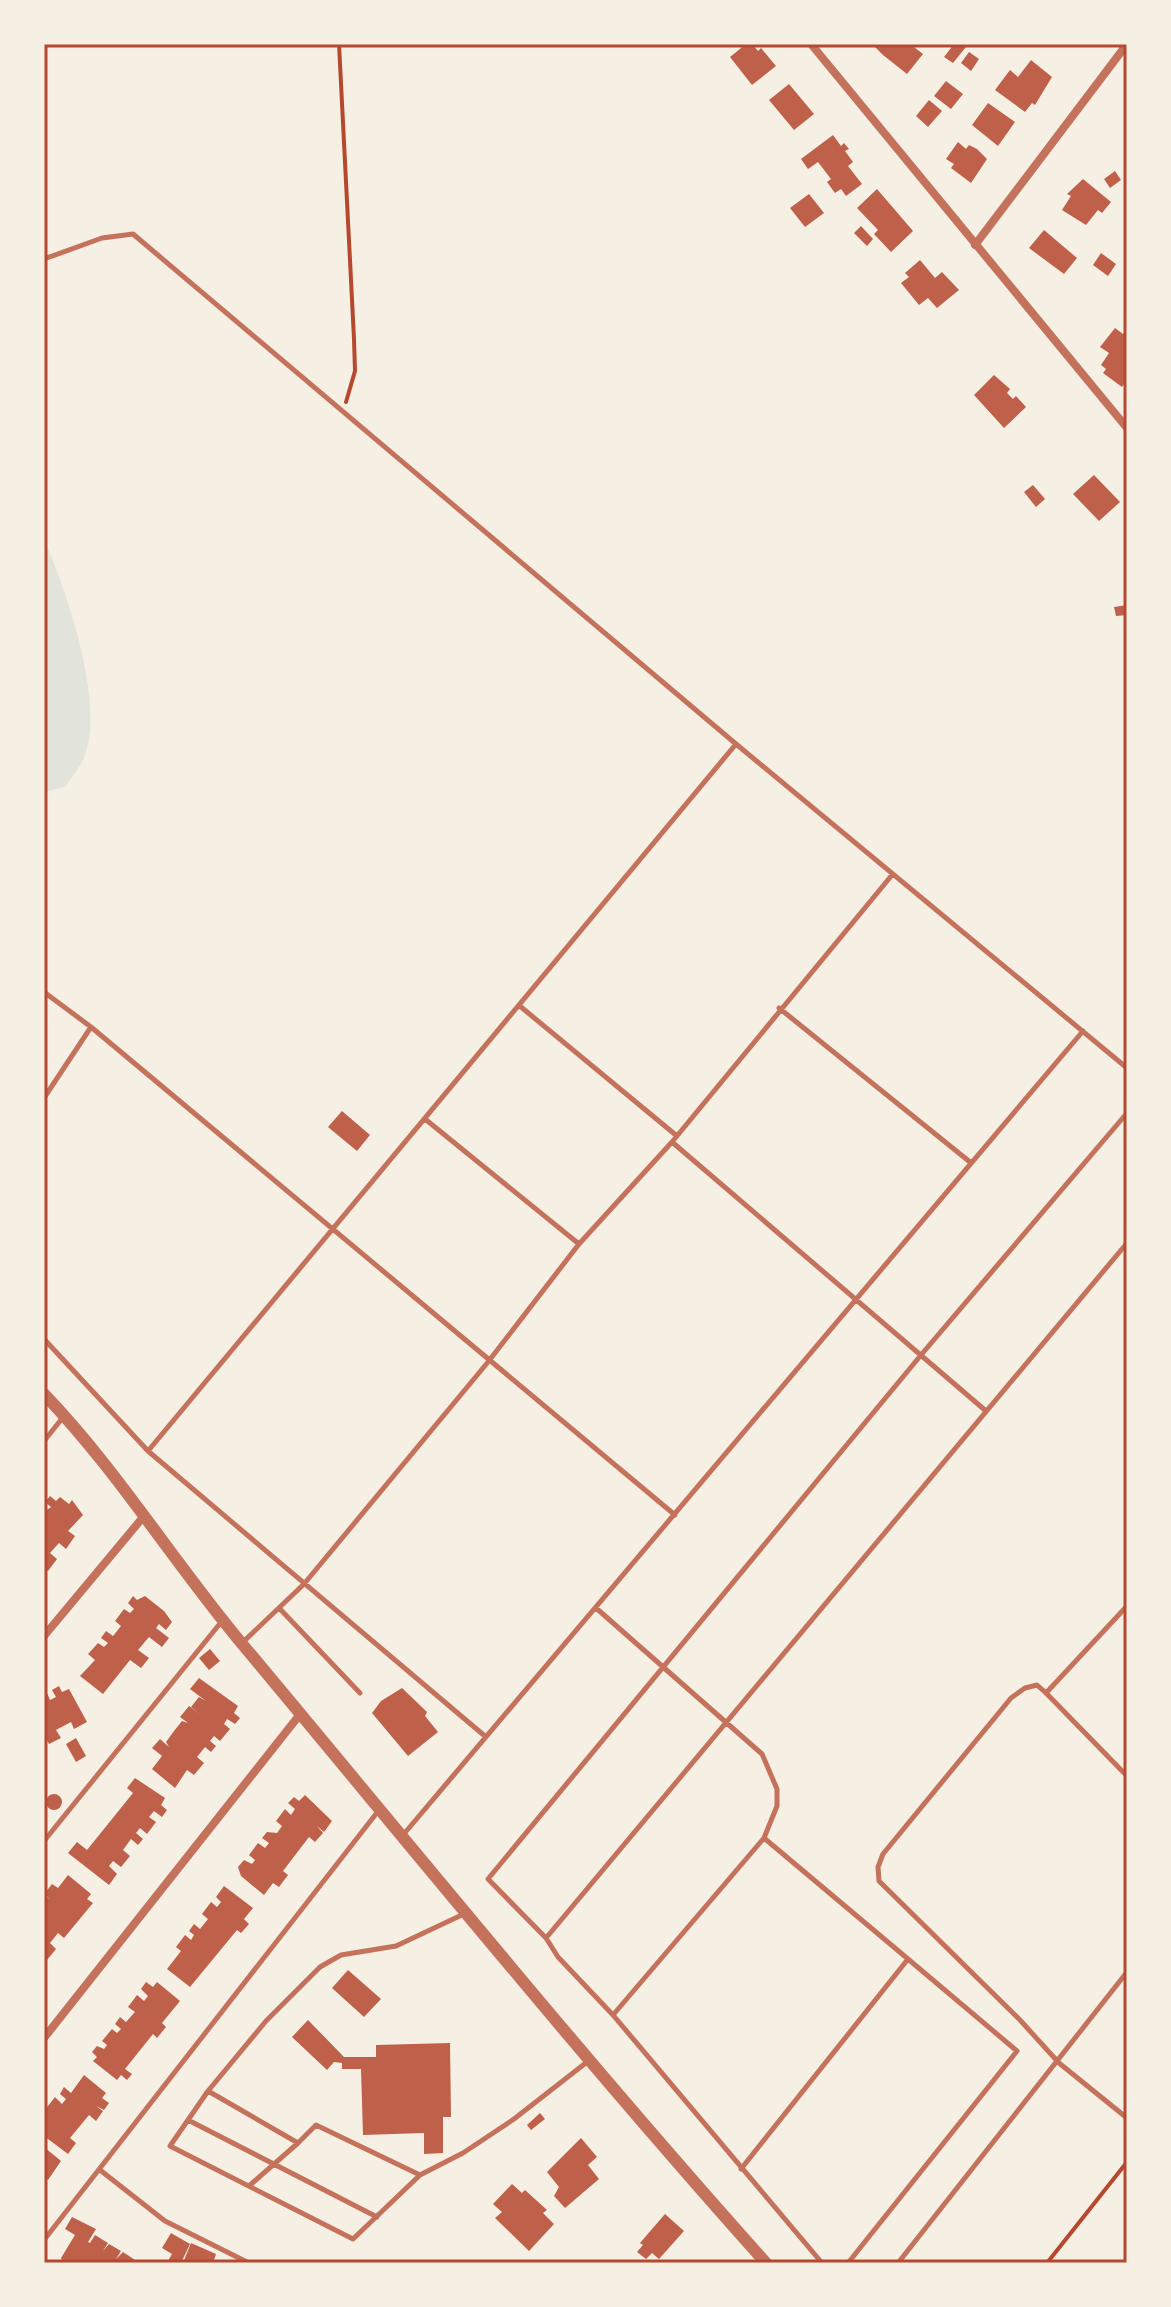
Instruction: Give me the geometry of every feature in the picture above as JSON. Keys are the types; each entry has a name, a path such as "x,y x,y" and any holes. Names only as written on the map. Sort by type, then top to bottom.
{"street":[{"path":"975,245 1127,44"},
{"path":"816,46 1127,428"},
{"path":"44,1394 65,1415 242,1644 589,2060 766,2263"},
{"path":"44,1636 144,1516"},
{"path":"44,2038 301,1713"}],"lane":[{"path":"44,259 102,238 133,234 892,875 1127,1068"},
{"path":"148,1451 331,1228 521,1007 736,744"},
{"path":"242,1644 304,1584 488,1362 579,1244 672,1142 779,1008 892,875"},
{"path":"44,992 91,1027 488,1362 675,1515"},
{"path":"521,1007 677,1136"},
{"path":"779,1008 970,1162"},
{"path":"44,1098 91,1027"},
{"path":"403,1835 1083,1031"},
{"path":"822,2263 613,2015 558,1957 546,1938 488,1879 921,1355 1127,1113"},
{"path":"425,1119 579,1244"},
{"path":"672,1142 986,1411"},
{"path":"546,1938 1127,1243"},
{"path":"44,1339 148,1451 486,1737"},
{"path":"44,1441 65,1415"},
{"path":"1046,1693 1127,1606"},
{"path":"596,1608 762,1754 777,1789 777,1806 764,1838 613,2015"},
{"path":"280,1609 360,1693"},
{"path":"44,1841 223,1620"},
{"path":"1127,1776 1037,1685 1025,1688 1011,1698 883,1854 878,1867 879,1881 1059,2063 1127,2118"},
{"path":"44,2240 380,1809"},
{"path":"764,1838 1017,2051 848,2263"},
{"path":"467,1912 396,1946 341,1955 320,1967 266,2021 208,2091 170,2146 353,2239 420,2175 463,2153 514,2119 589,2060"},
{"path":"741,2169 908,1959"},
{"path":"898,2263 1059,2063 1127,1972"},
{"path":"208,2091 298,2143"},
{"path":"188,2120 377,2217"},
{"path":"249,2186 316,2125 420,2175"},
{"path":"100,2170 165,2221 249,2263"}],"path":[{"path":"339,44 355,360 349,396 340,411"},
{"path":"1047,2263 1127,2162"}],"shaded area":[{"path":"44,539 80,646 87,677 90,733 85,755 65,787 44,792"}],"building":[{"path":"746,44 752,44 758,51 761,48 776,66 752,85 730,57"},
{"path":"878,44 910,44 923,54 907,74 875,47"},
{"path":"954,44 966,47 953,63 944,57"},
{"path":"969,52 979,59 971,71 961,63"},
{"path":"1031,60 1052,77 1035,105 1032,103 1025,112 995,90 1010,70 1018,77"},
{"path":"946,81 963,94 951,109 934,96"},
{"path":"789,84 814,114 794,130 769,100"},
{"path":"929,100 942,111 928,127 916,116"},
{"path":"988,103 1015,122 998,146 972,125"},
{"path":"833,135 841,146 844,143 849,149 845,151 853,162 848,166 862,184 846,196 841,189 835,193 827,182 831,179 818,162 808,169 801,159"},
{"path":"958,142 966,149 969,145 977,149 987,159 971,183 951,168 954,164 946,159"},
{"path":"1115,171 1121,180 1110,188 1104,179"},
{"path":"1083,179 1111,202 1102,213 1098,210 1086,225 1062,210 1071,196 1067,194"},
{"path":"877,189 913,231 891,252 874,234 878,230 857,208"},
{"path":"809,194 824,213 805,227 790,208"},
{"path":"861,226 873,239 867,246 854,233"},
{"path":"1044,230 1077,258 1064,274 1029,248"},
{"path":"1101,253 1116,264 1108,276 1093,265"},
{"path":"920,260 935,278 942,272 959,290 937,308 928,298 919,305 901,283 909,277 905,273"},
{"path":"1115,328 1123,334 1127,329 1127,380 1122,387 1103,373 1106,369 1101,365 1109,353 1100,347"},
{"path":"994,375 1010,389 1007,393 1013,399 1016,396 1026,407 1004,428 974,395"},
{"path":"1094,475 1120,502 1099,521 1073,494"},
{"path":"1033,485 1045,499 1036,507 1024,492"},
{"path":"1127,605 1127,615 1116,616 1114,607"},
{"path":"342,1111 370,1135 357,1151 328,1127"},
{"path":"50,1496 56,1501 60,1497 69,1504 72,1500 83,1515 68,1531 75,1536 66,1549 59,1543 50,1553 57,1559 48,1571 44,1568 44,1512 51,1507 45,1502"},
{"path":"133,1596 137,1600 145,1596 164,1611 172,1622 166,1630 159,1624 156,1628 169,1638 162,1647 149,1637 138,1650 149,1658 141,1668 130,1660 103,1694 80,1676 95,1660 88,1654 98,1643 104,1647 108,1643 101,1638 106,1631 113,1636 121,1626 115,1621 124,1609 130,1613 134,1609 128,1603"},
{"path":"210,1649 220,1661 209,1670 199,1658"},
{"path":"199,1678 238,1706 234,1713 240,1718 235,1724 227,1719 224,1724 230,1729 220,1741 214,1736 210,1741 216,1746 211,1752 205,1747 197,1757 204,1763 194,1775 187,1770 175,1788 152,1769 162,1756 152,1748 160,1739 169,1747 166,1742 174,1731 182,1721 188,1723 180,1717 189,1706 200,1714 191,1707 199,1697 206,1701 190,1689"},
{"path":"59,1686 62,1692 69,1689 87,1722 74,1729 71,1722 56,1730 61,1738 49,1744 44,1735 44,1695 47,1693 50,1700 56,1697 52,1690"},
{"path":"402,1688 427,1712 425,1716 438,1732 408,1756 372,1713 381,1701"},
{"path":"76,1738 86,1756 76,1762 66,1744"},
{"path":"135,1778 165,1798 161,1805 167,1810 162,1817 154,1811 149,1817 156,1822 147,1834 140,1828 136,1833 143,1839 138,1845 131,1839 123,1850 130,1856 121,1867 113,1861 109,1866 117,1874 109,1885 68,1853 77,1842 87,1850 133,1793 127,1788"},
{"path":"54,1794 60,1796 60,1808 54,1810 48,1808 46,1802 48,1796"},
{"path":"305,1795 332,1821 324,1832 317,1826 323,1833 315,1842 309,1837 283,1871 288,1875 279,1887 273,1883 264,1895 241,1876 238,1867 244,1860 252,1864 255,1860 249,1855 258,1843 265,1848 269,1843 262,1838 267,1832 277,1833 282,1826 276,1821 285,1809 291,1815 295,1809 288,1803 294,1797 299,1801"},
{"path":"68,1875 91,1894 87,1899 93,1903 64,1938 58,1933 50,1943 56,1949 47,1960 44,1894 49,1899 45,1893 52,1884 58,1888"},
{"path":"224,1886 253,1908 244,1919 249,1924 241,1933 237,1930 190,1987 167,1969 181,1951 176,1947 185,1935 191,1940 194,1935 189,1931 194,1924 200,1929 208,1919 202,1914 211,1902 217,1907 221,1902 216,1897"},
{"path":"348,1970 381,1999 364,2017 332,1988"},
{"path":"146,1982 153,1987 157,1982 180,2001 162,2023 166,2027 157,2038 153,2034 125,2069 132,2074 127,2080 121,2075 117,2080 93,2061 97,2057 92,2052 97,2046 104,2049 107,2045 102,2041 112,2029 117,2033 121,2029 115,2024 120,2017 126,2022 135,2012 128,2007 137,1995 144,2001 148,1996 141,1989"},
{"path":"308,2020 344,2057 376,2057 376,2045 450,2043 451,2117 443,2117 443,2153 424,2154 424,2133 363,2135 361,2069 342,2069 342,2063 334,2062 327,2070 292,2037"},
{"path":"84,2075 106,2093 102,2098 109,2103 104,2110 96,2106 103,2111 96,2121 89,2115 70,2138 76,2143 68,2154 44,2136 44,2111 55,2097 62,2104 66,2099 60,2094 64,2087 71,2093"},
{"path":"540,2113 545,2119 531,2130 527,2125"},
{"path":"581,2138 597,2157 588,2165 599,2179 565,2208 554,2196 559,2187 547,2172"},
{"path":"44,2147 61,2161 48,2180 44,2176"},
{"path":"512,2184 522,2193 525,2190 547,2210 543,2213 554,2224 529,2251 495,2218 502,2212 493,2204"},
{"path":"665,2214 684,2231 659,2259 652,2253 646,2259 637,2252 643,2245 640,2243"},
{"path":"72,2217 96,2229 88,2242 95,2235 108,2243 103,2251 109,2244 121,2251 116,2259 123,2252 135,2260 133,2263 63,2262 61,2258 75,2235 65,2229"},
{"path":"171,2233 190,2244 181,2263 168,2261 172,2254 162,2248"},
{"path":"191,2243 216,2254 213,2263 183,2263"}]}
